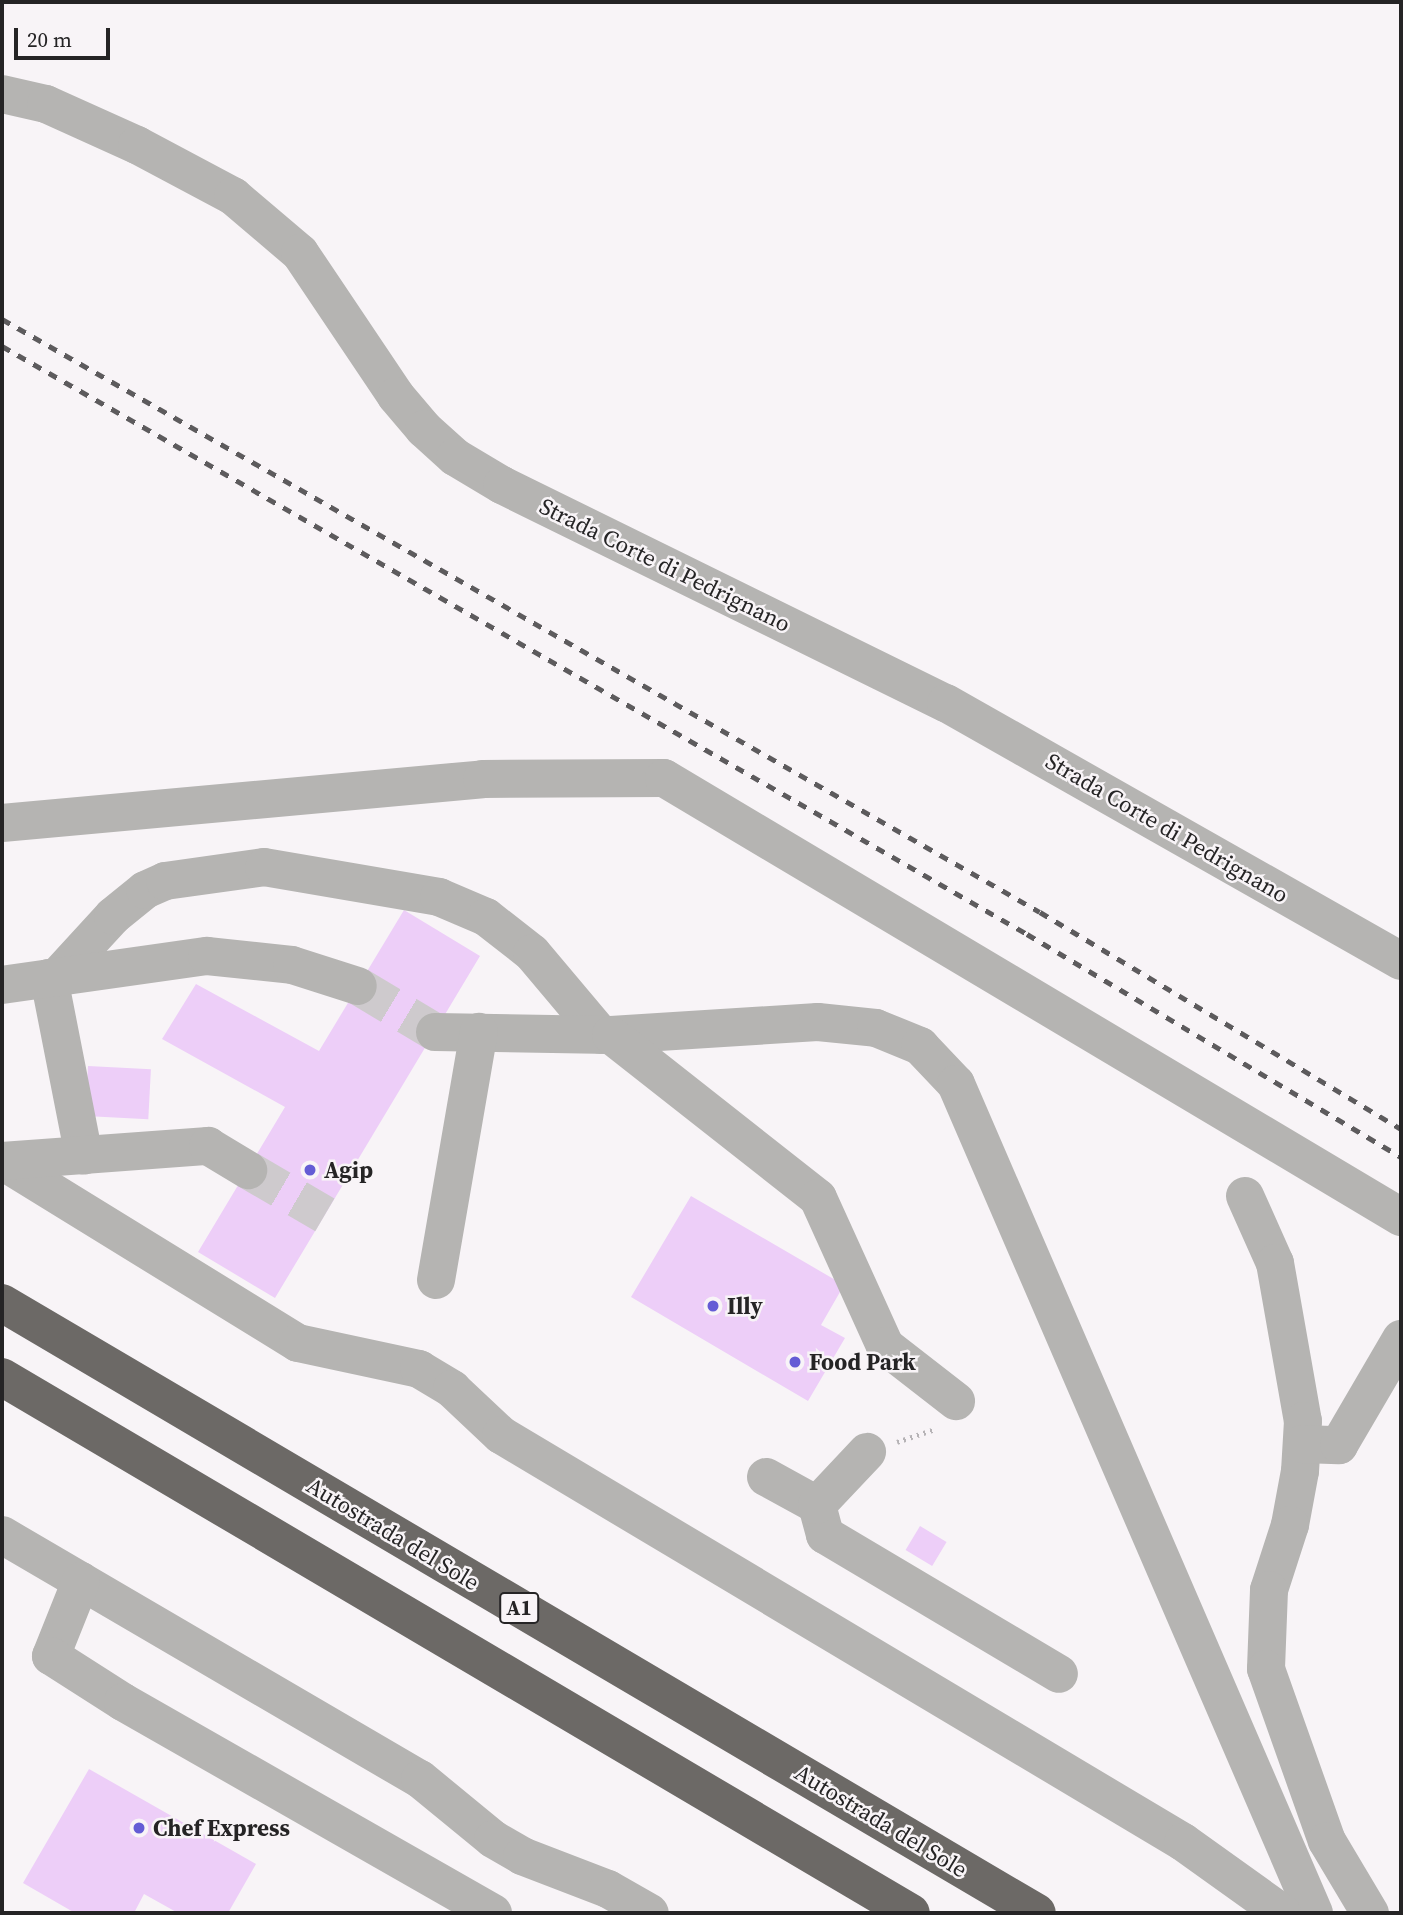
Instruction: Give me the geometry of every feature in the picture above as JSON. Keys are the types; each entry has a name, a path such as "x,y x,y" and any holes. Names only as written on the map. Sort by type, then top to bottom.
{"highway":[{"name":"Autostrada del Sole","path":"2,1303 1037,1913"},
{"path":"2,1377 911,1913"}],"street":[{"name":"Strada Corte di Pedrignano","path":"2,94 46,104 137,145 233,196 300,253 396,396 424,429 455,457 502,485 946,703 1401,961"},
{"path":"2,823 482,779 664,778 1401,1217"},
{"path":"53,977 113,916 145,890 175,879 264,867 439,897 478,913 532,953 606,1035 818,1198 885,1346 947,1415"},
{"path":"2,985 207,956 292,965 358,986"},
{"path":"53,977 84,1156"},
{"path":"435,1032 606,1035 818,1022 877,1028 920,1046 956,1084 1314,1913"},
{"path":"436,1280 479,1032"},
{"path":"2,1161 208,1146 248,1170"},
{"path":"2,1161 298,1343 378,1357 419,1369 452,1389 501,1435 1183,1842 1282,1913"},
{"path":"1245,1196 1275,1263 1303,1421 1300,1471 1290,1525 1269,1590 1266,1669 1327,1841 1370,1913"},
{"path":"1302,1444 1339,1445 1401,1339"},
{"path":"817,1505 867,1452"},
{"path":"765,1477 817,1505 825,1535 1059,1674"},
{"path":"2,1535 420,1779 493,1839 522,1856 608,1889 650,1913"},
{"path":"81,1581 51,1656 123,1702 493,1913"}],"path":[{"path":"867,1452 947,1415"}],"building":[{"path":"404,910 480,956 275,1298 198,1252 285,1107 162,1039 196,984 319,1051"},
{"path":"88,1066 151,1069 148,1119 85,1116"},
{"path":"691,1196 844,1285 821,1325 845,1338 808,1401 631,1297"},
{"path":"920,1526 947,1542 932,1566 906,1550"},
{"path":"89,1769 256,1864 228,1913 178,1913 144,1894 134,1913 75,1913 23,1883"}],"tunnel":[{"path":"358,986 435,1032"},
{"path":"248,1170 325,1215"}],"railway":[{"path":"2,319 1040,912 1401,1129"},
{"path":"2,346 1027,934 1401,1157"}],"place":[{"name":"Agip","path":"310,1170"},
{"name":"Illy","path":"713,1306"},
{"name":"Food Park","path":"795,1362"},
{"name":"Chef Express","path":"139,1828"}]}
